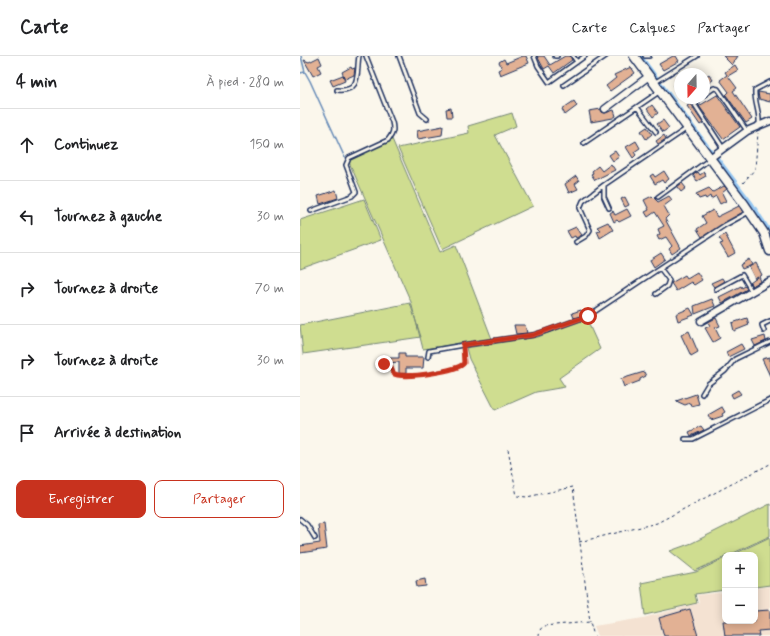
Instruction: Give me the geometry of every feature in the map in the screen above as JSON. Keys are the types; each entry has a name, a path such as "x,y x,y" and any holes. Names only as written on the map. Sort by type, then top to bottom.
{"street":[{"path":"634,56 655,80 660,91 688,128 713,157 764,233 770,251"},
{"path":"605,109 655,80"},
{"path":"713,157 747,131 759,124 770,121"},
{"path":"700,321 770,282"}],"lane":[{"path":"337,90 343,90 354,86 357,81 359,56"},
{"path":"311,210 352,196 356,192 356,186 346,162 349,158 388,140 392,135 394,128 366,56"},
{"path":"399,56 420,113 426,119"},
{"path":"534,56 538,66 549,82 585,56"},
{"path":"573,56 577,62"},
{"path":"564,85 606,56"},
{"path":"655,80 697,56"},
{"path":"759,124 760,118 755,90 770,82"},
{"path":"710,91 714,88 718,90 747,131"},
{"path":"584,143 660,91"},
{"path":"695,104 723,149"},
{"path":"636,107 656,132"},
{"path":"576,242 586,236 590,230 580,208 583,201 688,128"},
{"path":"658,197 713,157"},
{"path":"604,185 604,197 609,208"},
{"path":"428,357 429,351 533,335 588,316 725,225 750,212"},
{"path":"656,294 667,286 669,280 660,268"},
{"path":"716,290 742,275 752,292"},
{"path":"764,331 762,325 770,321"},
{"path":"702,394 708,384 725,371 735,359 770,342"},
{"path":"685,439 693,440 770,400"},
{"path":"300,520 307,525 315,538"}],"path":[{"path":"743,183 755,169 759,124"},
{"path":"383,357 384,364 390,365 396,375 419,375 462,366 465,360 463,345"},
{"path":"508,449 517,496 527,497 573,487 590,622 594,636"},
{"path":"579,542 657,523 770,464"},
{"path":"539,636 540,630 543,626 590,622"}],"shaded area":[{"path":"770,586 770,636 598,636 594,626 643,618 699,603 697,595 722,592 722,624 758,624 758,588"}],"green space":[{"path":"512,113 516,126 495,135 533,206 442,249 398,148 469,133 468,126"},
{"path":"392,139 440,252 456,245 492,339 423,349 411,302 349,162 352,158 387,143"},
{"path":"364,199 381,240 300,269 300,220"},
{"path":"410,303 421,337 303,354 300,325"},
{"path":"586,318 600,349 559,378 565,387 536,392 495,410 469,359 466,348 538,337"},
{"path":"770,504 770,536 735,552 722,552 722,558 695,571 670,551 692,543"},
{"path":"770,537 770,585 758,587 758,552 738,552"},
{"path":"722,559 722,590 695,594 697,603 645,615 641,583 696,572"}],"building":[{"path":"526,56 529,63 500,75 498,70 502,68 499,62 504,59 506,63"},
{"path":"537,56 544,56 550,65 565,56 570,56 572,60 554,73 549,66 544,69"},
{"path":"673,56 676,56 679,61 663,70 659,64"},
{"path":"723,56 738,56 732,65"},
{"path":"319,57 322,64 318,66 321,72 313,76 304,60 309,62"},
{"path":"735,65 738,70 728,76 737,88 733,91 752,119 746,123 726,95 729,92 720,80 727,75 725,72"},
{"path":"351,67 352,69 355,68 354,75 345,79 342,72"},
{"path":"631,67 635,73 610,91 606,86 616,78 614,75"},
{"path":"343,75 345,81 333,86 330,80"},
{"path":"758,92 770,94 770,102 759,99"},
{"path":"717,95 740,127 723,139 699,106 702,104 710,104 710,99"},
{"path":"574,101 577,106 565,115 562,109"},
{"path":"690,104 703,123 700,125 687,106"},
{"path":"652,105 658,113 653,117 647,109"},
{"path":"451,108 452,117 447,117 446,109"},
{"path":"601,109 602,112 605,113 614,110 616,116 613,118 591,122 589,111"},
{"path":"663,120 669,128 663,132 657,124"},
{"path":"443,126 442,135 418,139 417,131"},
{"path":"647,127 652,134 646,139 641,131"},
{"path":"664,135 666,139 658,144 656,141"},
{"path":"636,141 640,148 634,152 636,155 633,158 626,147"},
{"path":"615,151 619,157 613,161 609,155"},
{"path":"611,164 615,170 595,180 591,174 593,173 592,171 598,166 602,171"},
{"path":"664,171 669,179 664,183 662,180 655,184 650,176 653,174 655,177"},
{"path":"698,172 700,175 704,172 706,176 697,181 693,175"},
{"path":"576,176 579,181 575,184 578,189 569,193 565,184"},
{"path":"682,183 686,188 681,192 677,187"},
{"path":"724,186 727,189 722,193 726,201 720,204 716,196 711,199 710,196 706,199 705,197 699,199 696,194 709,188 713,192"},
{"path":"336,190 338,198 320,204 318,196"},
{"path":"652,196 658,202 669,196 672,200 664,206 669,215 665,219 681,248 672,254 669,249 672,246 666,237 659,240 657,236 660,234 658,229 664,226 655,212 648,217 645,212 649,210 644,200"},
{"path":"625,197 629,205 625,207 621,199"},
{"path":"739,206 743,212 702,237 697,229 706,223 702,216 713,210 717,217"},
{"path":"627,209 631,216 619,222 617,220 614,222 610,213 613,211 615,215"},
{"path":"608,222 613,230 600,238 597,231 600,230 597,227"},
{"path":"576,227 582,235 576,238 575,236 571,238 567,231"},
{"path":"725,234 735,253 728,257 720,244 723,243 719,238"},
{"path":"661,253 665,259 654,267 650,260"},
{"path":"749,259 752,265 742,269 740,265"},
{"path":"756,263 762,275 759,277 761,281 752,286 750,283 758,277 755,279 749,267"},
{"path":"697,272 702,280 694,285 691,282 676,291 671,283 685,275 687,278"},
{"path":"722,278 724,281 714,287 711,283"},
{"path":"741,286 742,288 745,286 747,289 722,303 719,297"},
{"path":"712,299 715,306 695,314 694,306"},
{"path":"690,308 694,315 678,321 676,314"},
{"path":"581,310 583,315 574,318 572,313"},
{"path":"716,318 720,326 715,328 720,338 713,342 705,328 710,326 708,322"},
{"path":"747,318 749,325 734,331 732,323"},
{"path":"514,325 525,325 527,333 516,334"},
{"path":"689,331 698,352 691,356 681,335"},
{"path":"765,336 766,341 755,346 752,340"},
{"path":"741,344 744,349 728,357 726,352"},
{"path":"399,353 405,353 405,357 424,357 423,368 406,368 406,374 399,374 399,362 388,363 387,358 399,358"},
{"path":"770,357 770,376 762,359"},
{"path":"644,372 646,376 640,379 640,381 624,387 621,379"},
{"path":"738,390 741,394 733,398 731,394"},
{"path":"696,394 699,404 691,406 690,403 685,405 676,401"},
{"path":"722,407 725,412 722,414 723,416 711,420 708,415"},
{"path":"701,426 704,430 691,436 689,432"},
{"path":"324,524 327,549 300,553 300,546 320,543 318,525"},
{"path":"425,579 426,586 417,587 416,581"},
{"path":"690,609 698,636 664,636 659,618"},
{"path":"770,610 770,630 758,631 759,636 725,636 723,624 758,624 758,611"}],"waterway":[{"path":"300,73 305,72 301,56"},
{"path":"639,56 712,154"},
{"path":"305,72 345,158"},
{"path":"715,157 750,203 770,234"}],"route":[{"path":"384,364 390,365 393,373 400,376 419,375 458,368 462,366 465,360 462,352 463,345 533,335 588,316"}]}
